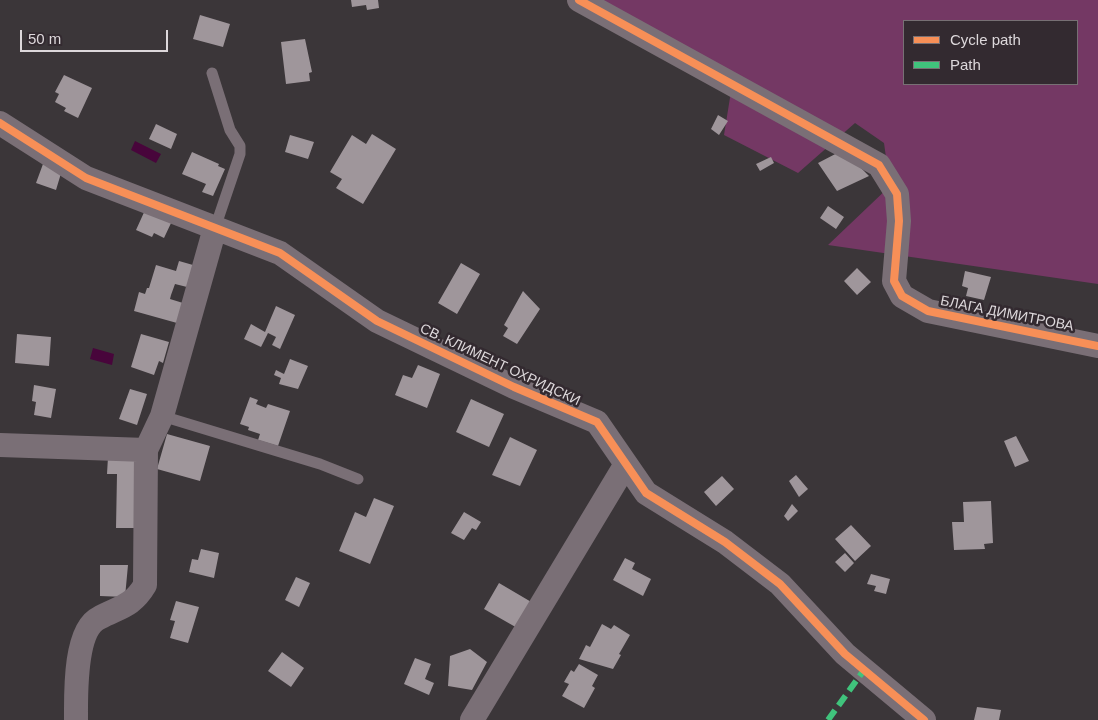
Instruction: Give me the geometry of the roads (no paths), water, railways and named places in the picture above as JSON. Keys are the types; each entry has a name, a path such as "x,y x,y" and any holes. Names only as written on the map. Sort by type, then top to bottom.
{"street":[{"name":"БЛАГА ДИМИТРОВА","path":"579,0 879,165 897,194 899,221 894,281 902,296 928,311 1098,346"},
{"name":"СВ. КЛИМЕНТ ОХРИДСКИ","path":"0,123 86,178 280,253 377,321 514,387 597,422 646,493 725,542 780,584 845,654 924,720"},
{"path":"76,720 76,684 86,630 97,618 113,613 128,604 138,596 144,585 146,450 162,416 215,228"},
{"path":"0,445 146,450"},
{"path":"472,720 626,464"}],"lane":[{"path":"212,73 230,130 240,146 240,154 215,228"},
{"path":"162,416 320,464 358,479"}]}
